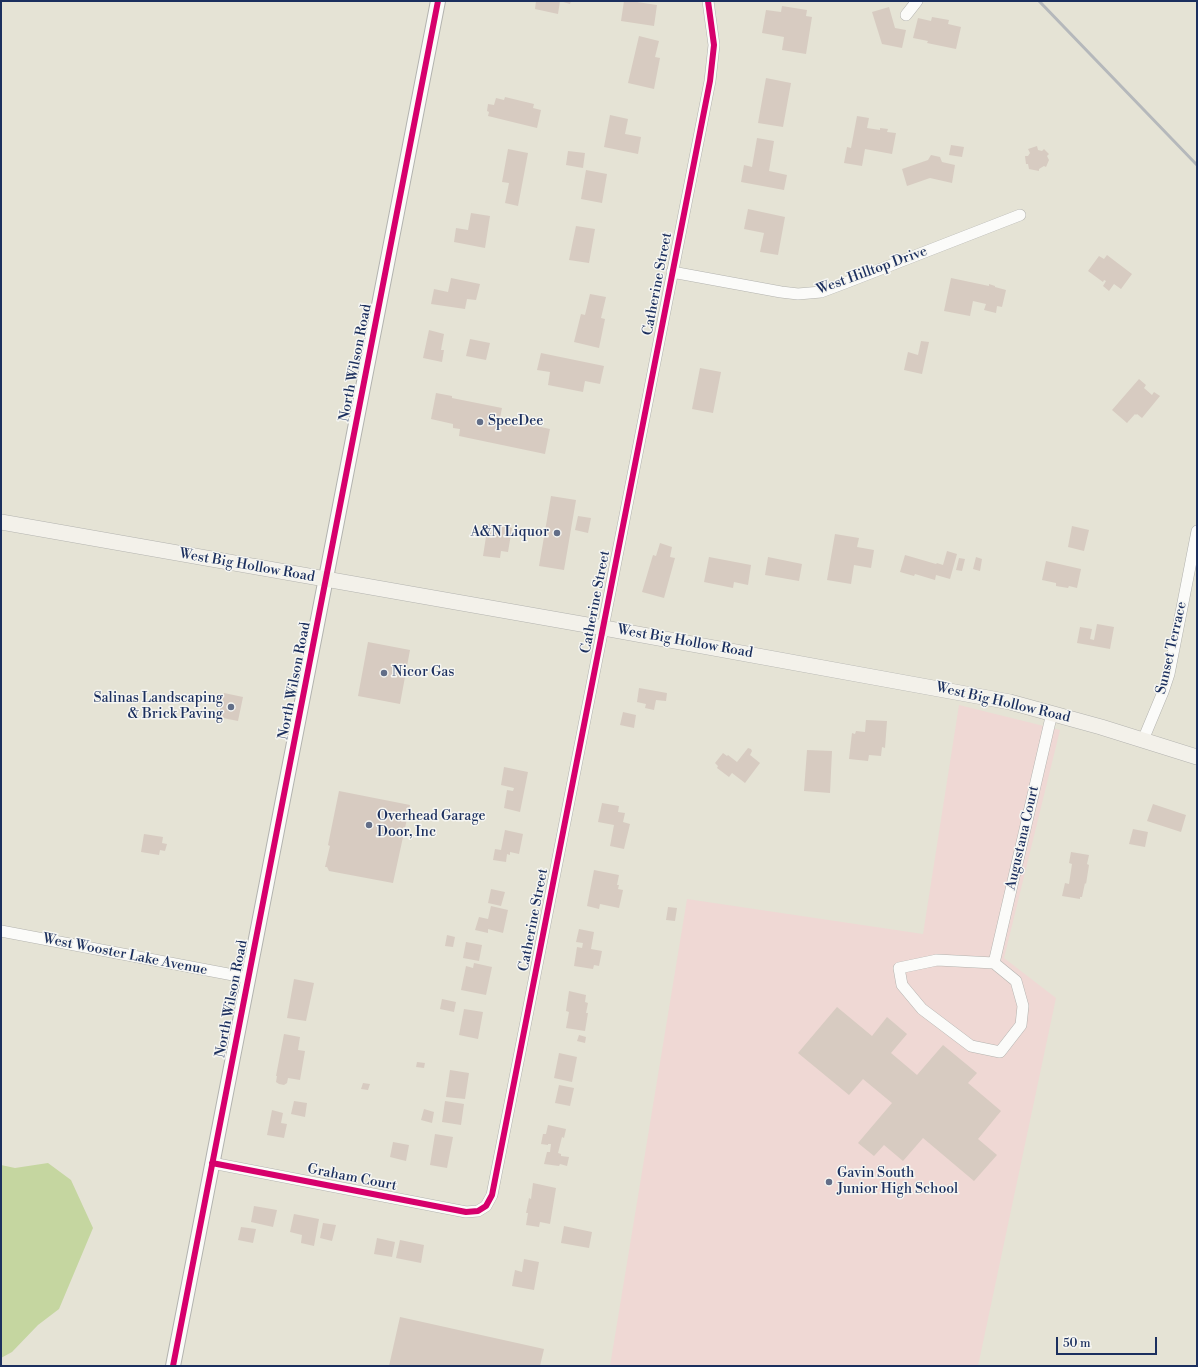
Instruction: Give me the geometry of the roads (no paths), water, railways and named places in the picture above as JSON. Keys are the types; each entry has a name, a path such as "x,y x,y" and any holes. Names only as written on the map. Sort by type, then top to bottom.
{"main road":[{"name":"West Big Hollow Road","path":"1,522 604,628 1010,702 1052,713 1197,757"}],"street":[{"name":"North Wilson Road","path":"173,1366 327,580 438,1"},
{"name":"Catherine Street","path":"486,1206 492,1195 710,81 714,45 708,1"},
{"path":"906,15 917,1"},
{"name":"West Hilltop Drive","path":"672,272 781,292 798,294 820,292 1020,215"},
{"name":"Sunset Terrace","path":"1143,740 1169,674 1197,531"},
{"name":"Augustana Court","path":"994,963 1052,713"},
{"name":"West Wooster Lake Avenue","path":"1,931 249,978"},
{"path":"937,960 994,963 1016,981 1022,1006 1021,1026 1000,1052 970,1046 922,1009 902,986 899,968 937,960"},
{"name":"Graham Court","path":"212,1163 466,1212 478,1211 486,1206"}],"railway":[{"path":"1039,1 1197,165"}],"place":[{"name":"SpeeDee","path":"480,422"},
{"name":"A&N Liquor","path":"557,533"},
{"name":"Nicor Gas","path":"384,673"},
{"name":"Salinas Landscaping & Brick Paving","path":"231,707"},
{"name":"Overhead Garage Door, Inc","path":"369,825"},
{"name":"Gavin South Junior High School","path":"829,1182"}]}
